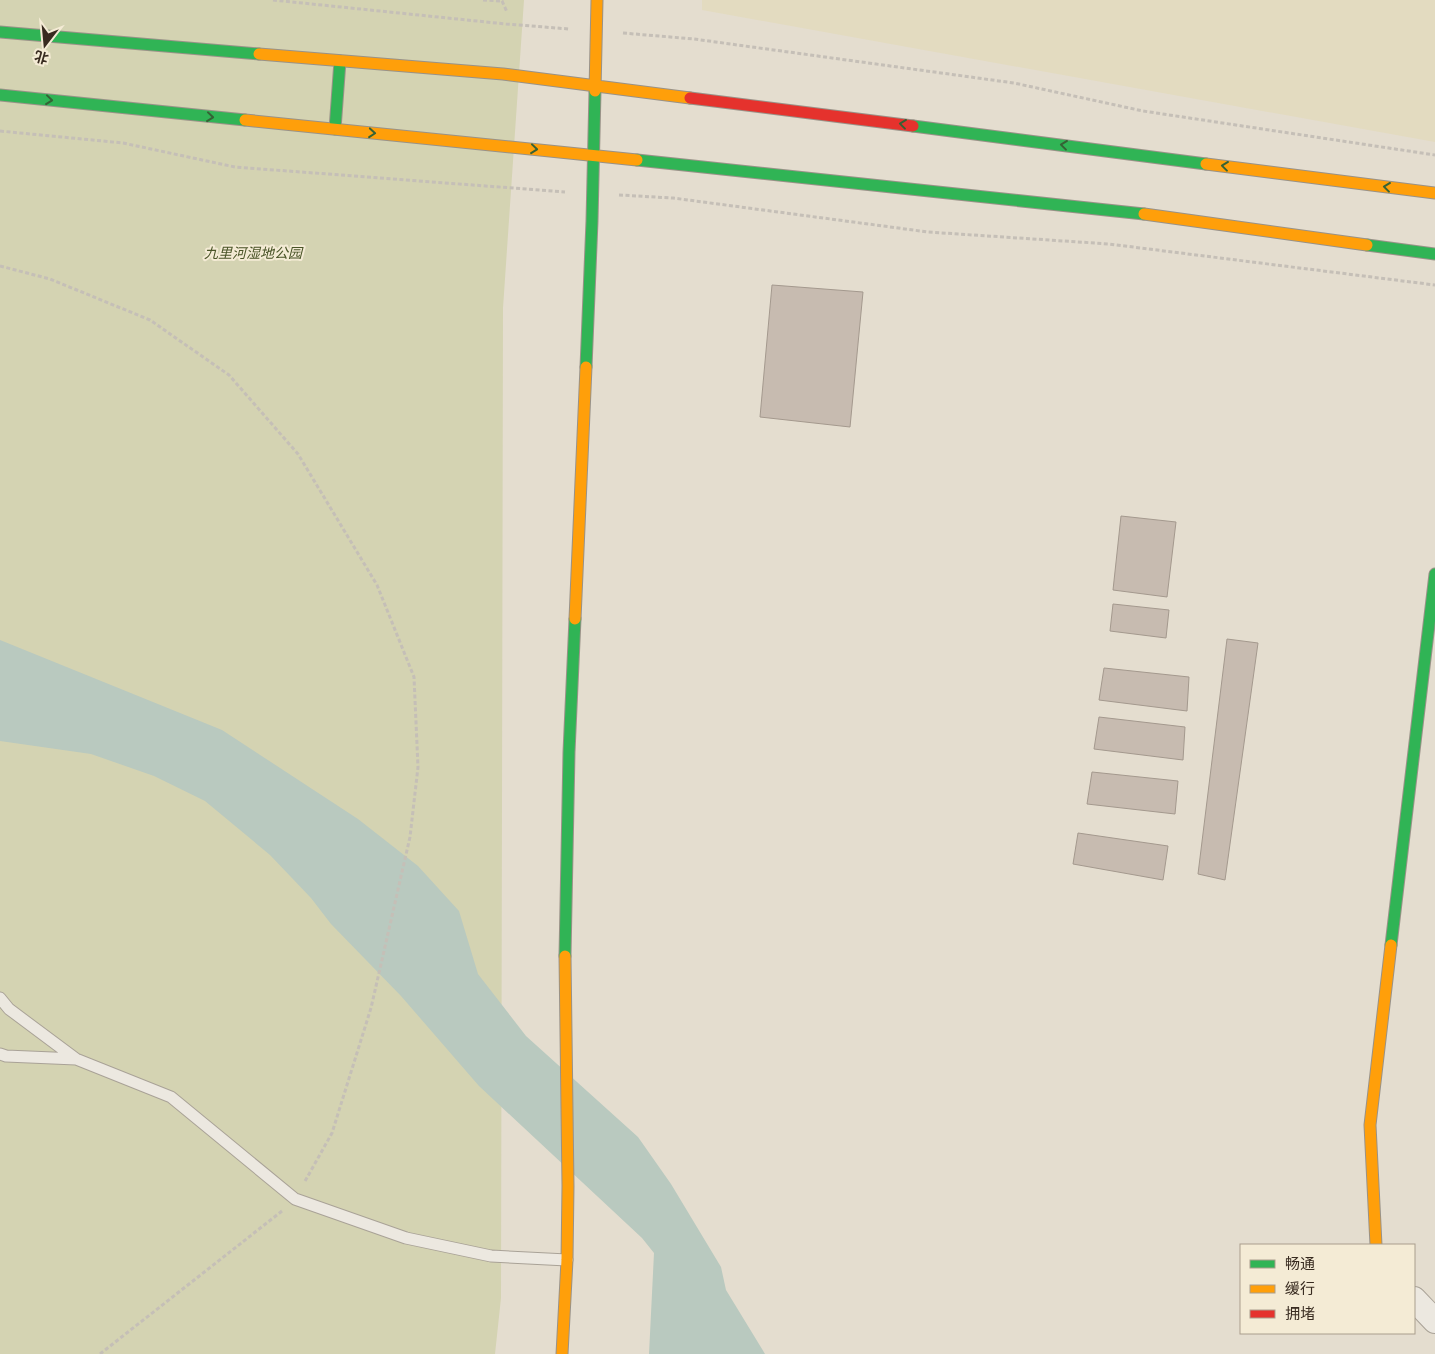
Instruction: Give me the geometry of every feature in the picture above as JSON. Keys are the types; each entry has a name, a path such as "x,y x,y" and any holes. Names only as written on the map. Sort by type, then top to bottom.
{"main road":[{"path":"562,1354 567,1260 568,1186 564,984 569,752 593,194 597,0"},
{"path":"0,32 503,74 1435,193"},
{"path":"335,130 340,61"},
{"path":"0,96 499,145 1138,213 1435,254"},
{"path":"1376,1244 1370,1125 1435,574"}],"street":[{"path":"1415,1300 1435,1321"}],"lane":[{"path":"0,998 9,1008 76,1059 171,1097 295,1199 406,1238 491,1256 567,1260"},
{"path":"0,1054 6,1056 76,1059"}],"path":[{"path":"273,0 506,24 694,39 1014,83 1143,111 1435,155"},
{"path":"483,0 503,1 507,12"},
{"path":"0,130 123,142 236,167 496,188 673,198 928,232 1109,244 1435,285"},
{"path":"0,266 50,280 150,320 229,375 298,454 376,585 414,677 418,767 410,837 371,1008 332,1133 295,1199 276,1217 100,1354"}],"shaded area":[{"path":"702,0 1435,0 1435,142 702,10"},
{"path":"0,640 222,730 358,819 418,866 459,911 478,974 526,1036 638,1137 671,1184 721,1267 726,1290 765,1354 649,1354 654,1253 642,1238 479,1086 401,996 331,924 311,898 270,855 205,801 154,776 91,754 0,741"}],"green space":[{"name":"九里河湿地公园","path":"0,0 524,0 503,308 501,1298 495,1354 0,1354"}],"building":[{"path":"772,285 863,292 850,427 760,417"},
{"path":"1121,516 1176,522 1167,597 1113,590"},
{"path":"1113,604 1169,610 1166,638 1110,631"},
{"path":"1227,639 1258,643 1225,880 1198,874"},
{"path":"1104,668 1189,677 1187,711 1099,700"},
{"path":"1099,717 1185,727 1183,760 1094,749"},
{"path":"1092,772 1178,781 1175,814 1087,804"},
{"path":"1078,833 1168,846 1163,880 1073,864"}],"traffic: fast":[{"path":"0,32 259,54"},
{"path":"335,129 340,61"},
{"path":"586,367 595,91"},
{"path":"0,95 245,120"},
{"path":"913,126 1206,164"},
{"path":"637,160 1144,214"},
{"path":"1367,245 1435,254"},
{"path":"1391,945 1435,574"},
{"path":"565,956 569,752 575,619"}],"traffic: slow":[{"path":"595,91 597,0"},
{"path":"259,54 503,74 690,98"},
{"path":"245,120 637,160"},
{"path":"1206,164 1435,193"},
{"path":"1144,214 1367,245"},
{"path":"575,619 586,367"},
{"path":"1376,1244 1370,1125 1391,945"},
{"path":"562,1354 567,1260 568,1186 565,956"}],"traffic: jam":[{"path":"690,98 913,126"}]}
